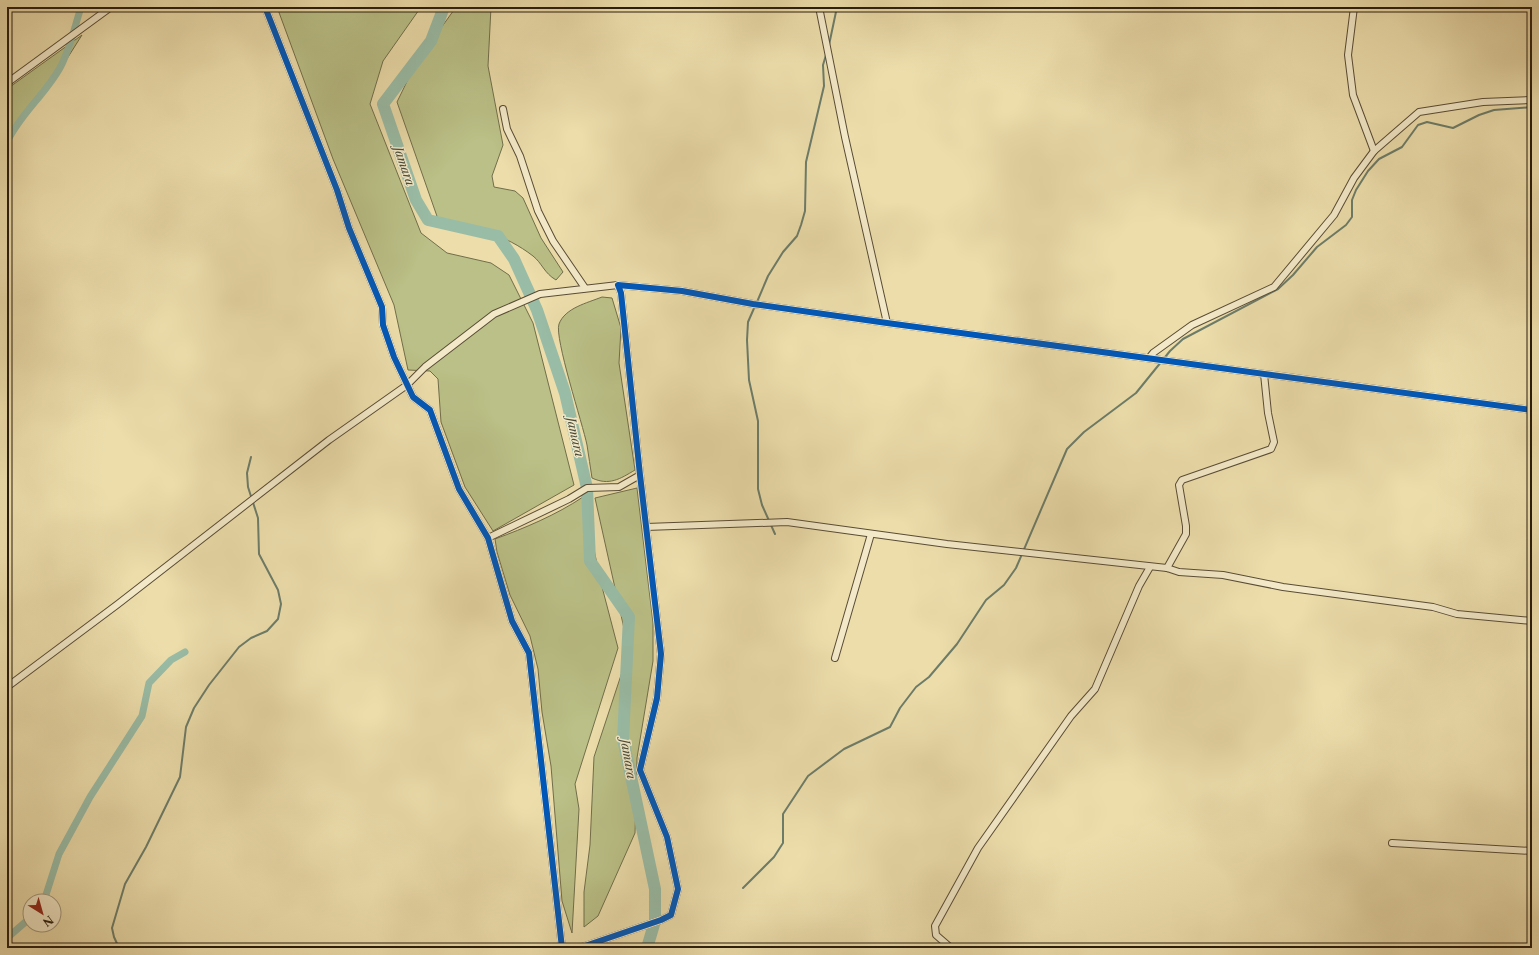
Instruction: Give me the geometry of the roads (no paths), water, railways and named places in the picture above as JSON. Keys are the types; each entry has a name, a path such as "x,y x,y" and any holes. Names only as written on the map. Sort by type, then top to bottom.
{"street":[{"path":"7,83 111,7"},
{"path":"265,7 337,190 349,228 382,307 383,325 394,357 413,397 430,410 459,489 488,538 512,621 529,653 562,948"},
{"path":"819,7 845,137 887,323"},
{"path":"1354,7 1348,55 1353,95 1374,151"},
{"path":"1148,358 1192,325 1274,287 1334,215 1354,178 1374,151 1419,112 1483,102 1532,100"},
{"path":"503,109 507,130 520,156 538,211 553,241 585,288"},
{"path":"7,687 118,604 329,440 408,385 425,367 494,314 518,302 540,294 618,285 682,291 753,304 887,323 1532,410"},
{"path":"579,948 661,920 671,915 678,889 666,837 640,770 657,698 661,654 621,293 618,285"},
{"path":"1167,568 1186,534 1179,485 1182,480 1248,459 1273,447 1274,442 1268,413 1264,374"},
{"path":"488,538 569,499 587,488 619,487 640,475"},
{"path":"646,527 787,522 871,534 1167,568 1179,572 1223,575 1283,587 1433,607 1457,614 1532,621"},
{"path":"835,658 871,534"},
{"path":"951,948 936,935 935,926 978,848 1071,716 1095,689 1139,586 1150,567"},
{"path":"1392,842 1532,851"}],"waterway":[{"path":"7,142 19,122 48,86 61,66 70,44 81,7"},
{"name":"Jamara","path":"444,7 431,41 383,104 416,200 428,220 498,236 514,259 537,310 565,393 587,488 590,561 629,617 623,739 655,889 655,921 647,948"},
{"path":"829,45 837,7"},
{"path":"757,302 768,276 783,252 797,236 805,211 806,162 824,86 823,65 826,55"},
{"path":"743,888 774,857 783,843 783,814 808,776 844,749 890,727 900,708 916,687 929,677 957,644 986,600 1004,585 1016,568 1067,449 1084,432 1136,393 1170,351 1183,339 1278,289 1293,275 1317,247 1346,225 1352,217 1352,200 1356,190 1368,171 1379,159 1402,147 1418,125 1427,122 1453,128 1479,115 1494,110 1532,107"},
{"path":"755,306 748,322 747,340 749,380 758,421 758,489 762,505 775,534"},
{"path":"119,948 112,928 125,884 146,847 180,777 186,727 194,708 209,685 239,647 251,638 267,631 278,619 281,604 278,590 259,554 258,518 248,487 247,473 251,457"},
{"path":"47,893 59,854 90,797 142,716 149,683 171,660 185,652"},
{"path":"7,938 22,925"}]}
